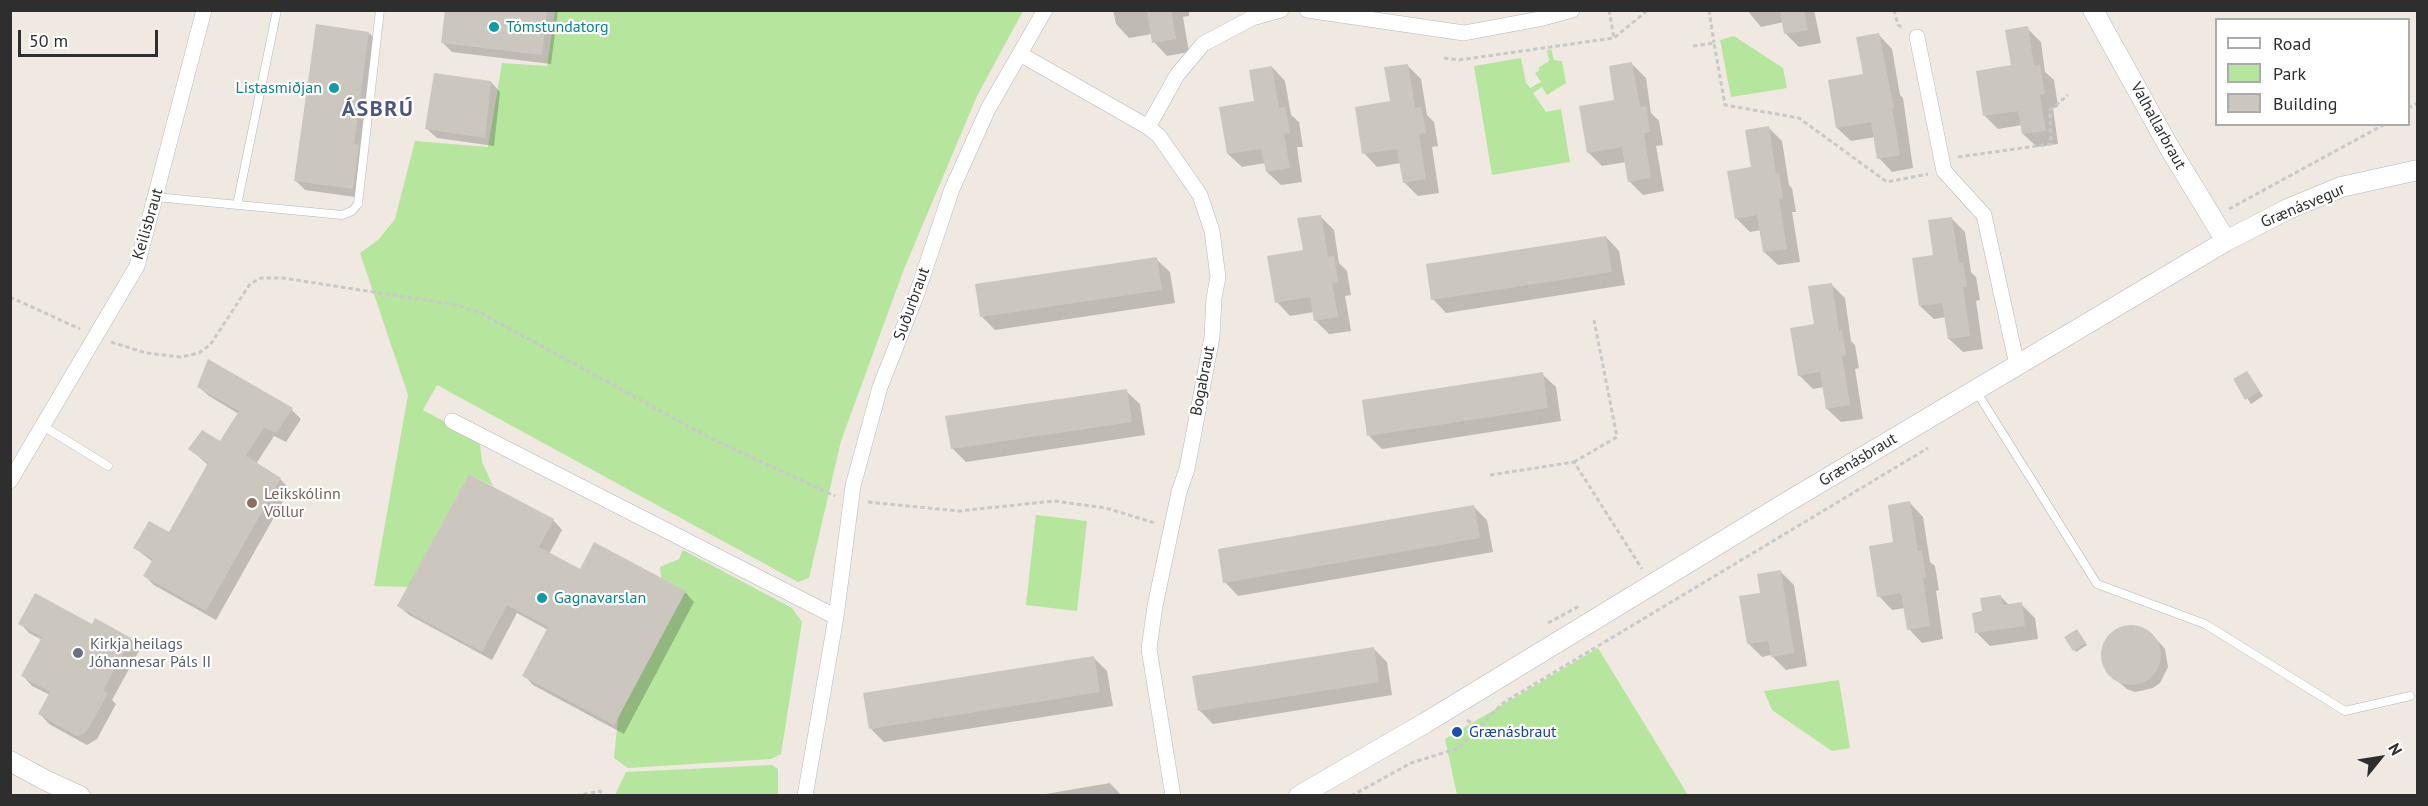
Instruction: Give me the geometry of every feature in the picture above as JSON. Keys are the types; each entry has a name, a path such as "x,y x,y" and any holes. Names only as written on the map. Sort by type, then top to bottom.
{"street":[{"name":"Keilisbraut","path":"10,481 137,266 204,10"},
{"name":"Suðurbraut","path":"805,795 836,617 851,499 880,387 916,296 952,189 988,110 1045,10"},
{"path":"1148,127 1177,75 1203,44 1252,18 1281,10"},
{"path":"1307,10 1464,33 1539,19 1572,10"},
{"name":"Valhallarbraut","path":"2093,10 2169,147 2226,241"},
{"path":"1917,37 1942,165 1984,215 2017,365"},
{"name":"Bogabraut","path":"1020,54 1148,127 1159,136 1200,195 1212,231 1218,277 1214,298 1212,337 1187,469 1179,492 1155,606 1149,649 1173,795"},
{"name":"Grænásvegur","path":"2226,241 2288,209 2341,187 2418,170"},
{"name":"Grænásbraut","path":"1299,795 1425,723 2226,241"},
{"path":"452,421 836,617"},
{"path":"10,761 47,781 80,795"}],"lane":[{"path":"237,205 277,10"},
{"path":"156,197 342,215 352,210 358,204 380,10"},
{"path":"1976,390 2097,584 2205,624 2345,711 2410,696"},
{"path":"43,426 108,466"}],"path":[{"path":"1609,10 1614,38"},
{"path":"1444,58 1459,60 1614,38 1648,10"},
{"path":"1709,10 1725,105 1799,118 1887,182 1942,165 2051,144 2050,110 2068,95"},
{"path":"1693,46 1714,43"},
{"path":"2212,219 2381,126"},
{"path":"10,297 118,346 146,353 181,357 200,353 210,345 250,284 261,278 283,278 458,304 481,313 710,438 837,497 889,506 959,511 1054,501 1106,508 1171,528"},
{"path":"1490,476 1574,462 1617,437 1594,320"},
{"path":"1351,795 1411,763 1459,748 1503,703 1928,448"},
{"path":"1574,462 1665,607"},
{"path":"576,795 600,791 606,795"}],"green space":[{"path":"555,11 1023,11 977,96 904,269 841,441 809,578 798,582 437,385 423,410 475,438 480,445 482,462 493,486 469,474 408,587 374,586 408,395 360,253 378,240 395,219 415,141 488,147 502,63 547,66"},
{"path":"1734,36 1783,68 1787,88 1731,97 1720,40"},
{"path":"1551,49 1554,60 1562,61 1566,83 1547,95 1542,87 1533,93 1546,112 1561,109 1570,162 1492,175 1474,66 1521,58 1526,83 1530,88 1541,82 1535,73 1540,70 1538,68 1549,61 1547,50"},
{"path":"1036,515 1087,521 1077,611 1026,605"},
{"path":"683,550 792,608 802,622 781,754 771,759 628,768 614,758 618,718 685,591 661,578 660,567 679,559"},
{"path":"1598,648 1688,795 1457,795 1445,739"},
{"path":"1839,680 1850,748 1832,751 1772,710 1764,691"},
{"path":"772,765 778,769 778,795 615,795 626,772"}],"building":[{"name":"Tómstundatorg","path":"445,10 547,10 542,55 441,43"},
{"path":"1147,10 1171,10 1176,39 1152,43"},
{"path":"1780,10 1804,10 1808,30 1784,34"},
{"name":"Listasmiðjan","path":"316,24 369,32 354,144 359,145 353,189 294,181"},
{"path":"2028,26 2034,66 2040,65 2045,94 2040,95 2046,131 2022,134 2018,111 1983,116 1976,71 2011,65 2005,30"},
{"path":"1879,33 1894,108 1892,108 1900,155 1877,159 1871,122 1836,128 1828,80 1863,74 1856,37"},
{"path":"1632,62 1640,107 1646,106 1650,132 1644,133 1651,178 1628,182 1622,147 1587,153 1579,106 1614,100 1609,66"},
{"path":"1408,64 1415,108 1421,107 1426,133 1419,134 1426,179 1403,183 1397,149 1362,154 1355,107 1390,101 1384,67"},
{"path":"1272,66 1279,108 1285,107 1290,133 1284,134 1290,168 1266,172 1261,149 1227,154 1219,107 1254,101 1249,70"},
{"path":"434,73 491,81 485,138 425,129"},
{"path":"1769,126 1776,174 1779,173 1783,198 1779,199 1787,249 1763,252 1757,215 1735,219 1727,171 1751,167 1745,130"},
{"path":"1321,215 1328,257 1334,256 1338,282 1332,283 1338,317 1314,321 1310,297 1275,303 1267,256 1303,250 1297,218"},
{"path":"1952,217 1959,263 1963,262 1967,287 1963,287 1970,336 1948,339 1942,303 1919,306 1912,258 1933,255 1928,220"},
{"path":"1606,236 1612,272 1431,300 1426,264"},
{"path":"1157,257 1162,290 980,317 975,284"},
{"path":"1832,283 1839,331 1842,330 1846,355 1842,356 1850,405 1826,409 1820,372 1798,376 1790,328 1814,324 1808,286"},
{"path":"208,359 293,408 276,433 264,427 246,456 281,478 206,611 143,576 153,559 133,548 149,521 169,532 208,463 188,449 202,430 220,441 239,411 197,387"},
{"path":"2247,371 2260,391 2245,400 2233,379"},
{"path":"1543,372 1548,408 1367,436 1362,400"},
{"path":"1127,389 1132,422 951,449 945,416"},
{"name":"Gagnavarslan","path":"469,474 554,519 539,547 580,569 594,542 686,591 614,725 522,676 548,627 507,605 482,652 397,606"},
{"path":"1910,501 1918,551 1922,551 1926,577 1923,578 1930,626 1907,630 1901,593 1877,597 1869,546 1893,542 1888,505"},
{"path":"1474,505 1480,538 1223,583 1218,549"},
{"path":"1781,570 1794,653 1771,657 1768,641 1747,644 1739,596 1760,593 1757,574"},
{"name":"Kirkja heilags Jóhannesar Páls II","path":"35,593 92,624 95,618 131,638 103,691 108,693 88,730 82,735 76,736 38,714 50,692 21,676 42,637 18,624"},
{"path":"2001,595 2003,605 2022,602 2025,626 1975,633 1972,613 1982,611 1980,598"},
{"path":"2125,625 2137,625 2148,630 2156,638 2161,655 2159,667 2148,680 2137,685 2125,685 2114,680 2106,672 2101,661 2101,649 2106,638 2114,630"},
{"path":"2077,629 2086,643 2073,651 2064,637"},
{"path":"1374,647 1379,682 1198,711 1192,676"},
{"path":"1094,656 1100,692 869,729 863,693"}],"place":[{"name":"Tómstundatorg","path":"494,27"},
{"name":"Listasmiðjan","path":"334,88"},
{"name":"Leikskólinn Völlur","path":"252,503"},
{"name":"Gagnavarslan","path":"542,598"},
{"name":"Kirkja heilags Jóhannesar Páls II","path":"78,653"},
{"name":"Grænásbraut","path":"1457,732"}],"district":[{"name":"ÁSBRÚ","path":"378,110"}]}
